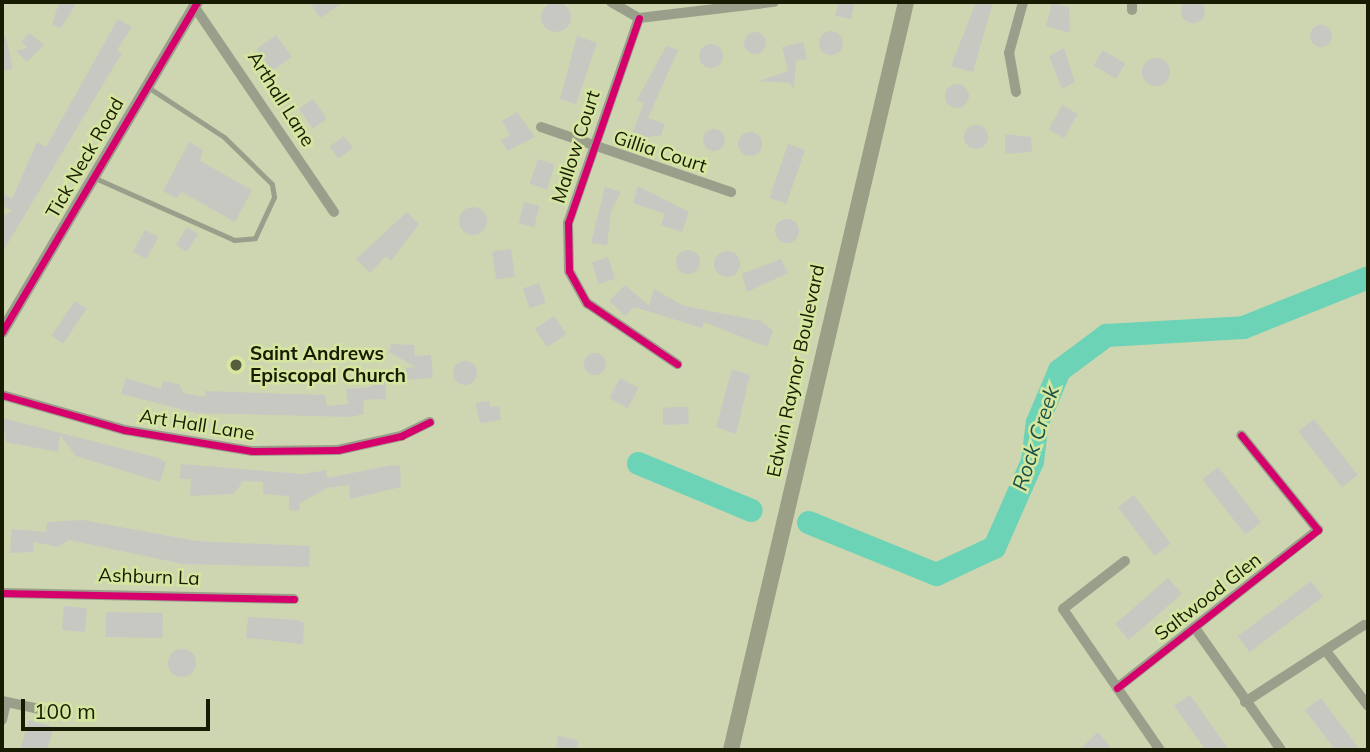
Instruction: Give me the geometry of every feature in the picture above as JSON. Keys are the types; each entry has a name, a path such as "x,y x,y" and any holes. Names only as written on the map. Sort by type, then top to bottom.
{"main road":[{"name":"Edwin Raynor Boulevard","path":"731,750 905,2"}],"street":[{"path":"611,2 639,18 774,2"},
{"path":"1017,92 1009,53 1023,2"},
{"name":"Tick Neck Road","path":"2,332 195,4"},
{"name":"Arthall Lane","path":"195,4 334,212"},
{"name":"Mallow Court","path":"639,18 590,148 566,245 576,290 677,364"},
{"name":"Gillia Court","path":"541,127 590,148 731,192"},
{"name":"Art Hall Lane","path":"2,396 125,430 252,452 338,450 401,436 430,422"},
{"name":"Saltwood Glen","path":"1117,688 1318,530 1241,435"},
{"path":"1125,561 1063,609 1160,750"},
{"name":"Ashburn La","path":"2,593 294,599"},
{"path":"1245,702 1364,625"},
{"path":"1195,628 1281,750"},
{"path":"1326,651 1368,706"},
{"path":"2,720 4,701 41,709"}],"lane":[{"path":"92,176 234,240 255,239 274,197 272,184 224,136 146,85"}],"building":[{"path":"1193,-1 1204,6 1205,11 1198,22 1193,23 1182,16 1181,11 1188,0"},
{"path":"59,2 77,2 61,28 52,25"},
{"path":"310,2 344,2 320,18"},
{"path":"556,2 562,3 570,11 570,23 562,31 556,32 550,31 542,23 541,17 542,11 550,3"},
{"path":"839,2 855,2 851,19 835,16"},
{"path":"976,2 993,2 973,72 951,66"},
{"path":"1052,3 1069,7 1070,33 1046,26"},
{"path":"118,19 132,27 117,50 122,53 2,253 2,217 12,211 2,205 2,193 12,199 37,142 46,147"},
{"path":"1321,25 1329,28 1332,36 1329,44 1321,47 1313,44 1310,36 1313,28"},
{"path":"831,31 839,35 843,43 839,51 831,55 823,51 819,43 823,35"},
{"path":"755,32 763,35 766,43 763,51 755,54 747,51 744,43 747,35"},
{"path":"30,33 44,45 27,62 16,51 28,48 21,41"},
{"path":"276,35 292,57 272,71 257,49"},
{"path":"577,36 597,43 576,104 560,99"},
{"path":"6,37 13,69 2,71 2,38"},
{"path":"803,42 807,59 796,61 794,89 790,83 759,81 788,71 782,47"},
{"path":"706,44 716,44 723,51 723,61 716,68 706,68 699,61 699,51"},
{"path":"666,46 678,50 648,118 665,124 661,135 638,139 631,136 644,103 637,100"},
{"path":"1064,48 1075,82 1062,89 1049,56"},
{"path":"1103,50 1125,63 1116,79 1094,65"},
{"path":"1156,58 1166,62 1170,72 1166,82 1156,86 1146,82 1142,72 1146,62"},
{"path":"957,84 968,91 969,96 962,107 957,108 946,101 945,96 952,85"},
{"path":"313,99 327,119 313,128 299,109"},
{"path":"1062,105 1078,114 1064,138 1048,129"},
{"path":"517,112 535,137 507,151 501,140 510,135 502,121"},
{"path":"976,125 985,128 988,137 985,146 976,149 967,146 964,137 967,128"},
{"path":"714,129 722,132 725,140 722,148 714,151 706,148 703,140 706,132"},
{"path":"750,132 759,135 762,144 759,153 750,156 741,153 738,144 741,135"},
{"path":"1005,134 1031,137 1032,152 1005,154"},
{"path":"344,136 353,148 339,159 330,147"},
{"path":"189,142 203,150 200,161 252,190 235,222 182,192 176,198 163,191"},
{"path":"788,144 805,150 786,204 769,198"},
{"path":"538,159 555,165 547,189 530,184"},
{"path":"638,186 689,212 682,232 661,225 665,214 633,203"},
{"path":"605,187 621,192 611,211 607,245 591,243"},
{"path":"524,202 540,206 534,227 519,223"},
{"path":"473,207 483,211 487,221 483,231 473,235 463,231 459,221 463,211"},
{"path":"407,212 419,224 391,261 386,256 370,273 356,259"},
{"path":"787,219 795,223 799,231 795,239 787,243 779,239 775,231 779,223"},
{"path":"187,227 198,234 187,252 176,245"},
{"path":"145,230 158,237 147,259 133,252"},
{"path":"511,249 515,277 496,279 492,252"},
{"path":"688,250 697,253 700,262 697,271 688,274 679,271 676,262 679,253"},
{"path":"727,251 736,255 740,264 736,273 727,277 718,273 714,264 718,255"},
{"path":"608,257 615,279 599,284 592,262"},
{"path":"781,259 788,273 747,292 742,274"},
{"path":"539,283 546,303 530,308 523,289"},
{"path":"625,285 649,306 654,289 684,306 761,321 773,330 767,347 704,322 702,328 634,307 625,316 609,301"},
{"path":"75,301 87,309 63,344 52,336"},
{"path":"554,316 566,334 547,347 535,329"},
{"path":"391,344 414,345 415,356 431,355 433,378 407,380 406,368 416,367 389,352"},
{"path":"595,353 603,356 606,364 603,372 595,375 587,372 584,364 587,356"},
{"path":"465,361 474,364 477,373 474,382 465,385 456,382 453,373 456,364"},
{"path":"732,369 750,375 736,434 716,427"},
{"path":"385,376 386,399 363,400 364,414 350,417 196,413 121,394 126,378 161,389 163,381 179,384 184,393 205,397 205,391 325,395 327,406 348,404 346,389 371,387 370,377"},
{"path":"620,378 639,388 628,408 609,398"},
{"path":"489,401 490,407 499,406 501,420 480,423 475,403"},
{"path":"688,407 689,424 663,425 663,408"},
{"path":"2,418 159,458 166,463 160,482 76,456 60,435 58,452 6,442"},
{"path":"1314,419 1358,475 1342,487 1298,431"},
{"path":"181,464 302,474 326,470 327,478 392,465 400,466 401,487 350,499 349,485 327,488 300,503 299,511 289,510 289,496 263,494 263,482 243,481 234,494 190,496 191,479 180,479"},
{"path":"1218,467 1261,522 1245,534 1202,479"},
{"path":"1134,495 1171,544 1155,556 1118,507"},
{"path":"83,520 196,541 310,546 309,567 183,564 69,540 57,547 34,542 33,552 10,553 12,529 46,532 47,522"},
{"path":"1168,578 1182,594 1129,640 1115,624"},
{"path":"1311,581 1323,597 1250,652 1238,636"},
{"path":"64,606 87,608 85,632 62,630"},
{"path":"106,612 163,613 163,638 106,637"},
{"path":"248,617 298,620 304,623 303,644 246,638"},
{"path":"182,649 192,653 196,663 192,673 182,677 172,673 168,663 172,653"},
{"path":"1190,695 1229,750 1206,750 1174,706"},
{"path":"1321,698 1360,750 1335,750 1305,710"},
{"path":"29,720 54,727 47,750 20,750"},
{"path":"1098,732 1113,750 1079,750"},
{"path":"558,736 578,740 576,750 556,750"}],"waterway":[{"name":"Rock Creek","path":"808,522 936,574 994,547 1032,461 1037,422 1059,370 1106,335 1243,327 1368,277"},
{"name":"Rock Creek","path":"638,463 751,510"}],"cycle path":[{"path":"2,332 197,2"},
{"path":"639,18 568,223 569,271 587,303 677,364"},
{"path":"2,395 125,430 252,451 338,450 401,436 430,422"},
{"path":"1117,688 1318,530 1241,435"},
{"path":"2,593 294,599"}],"place":[{"name":"Saint Andrews Episcopal Church","path":"236,365"}]}
